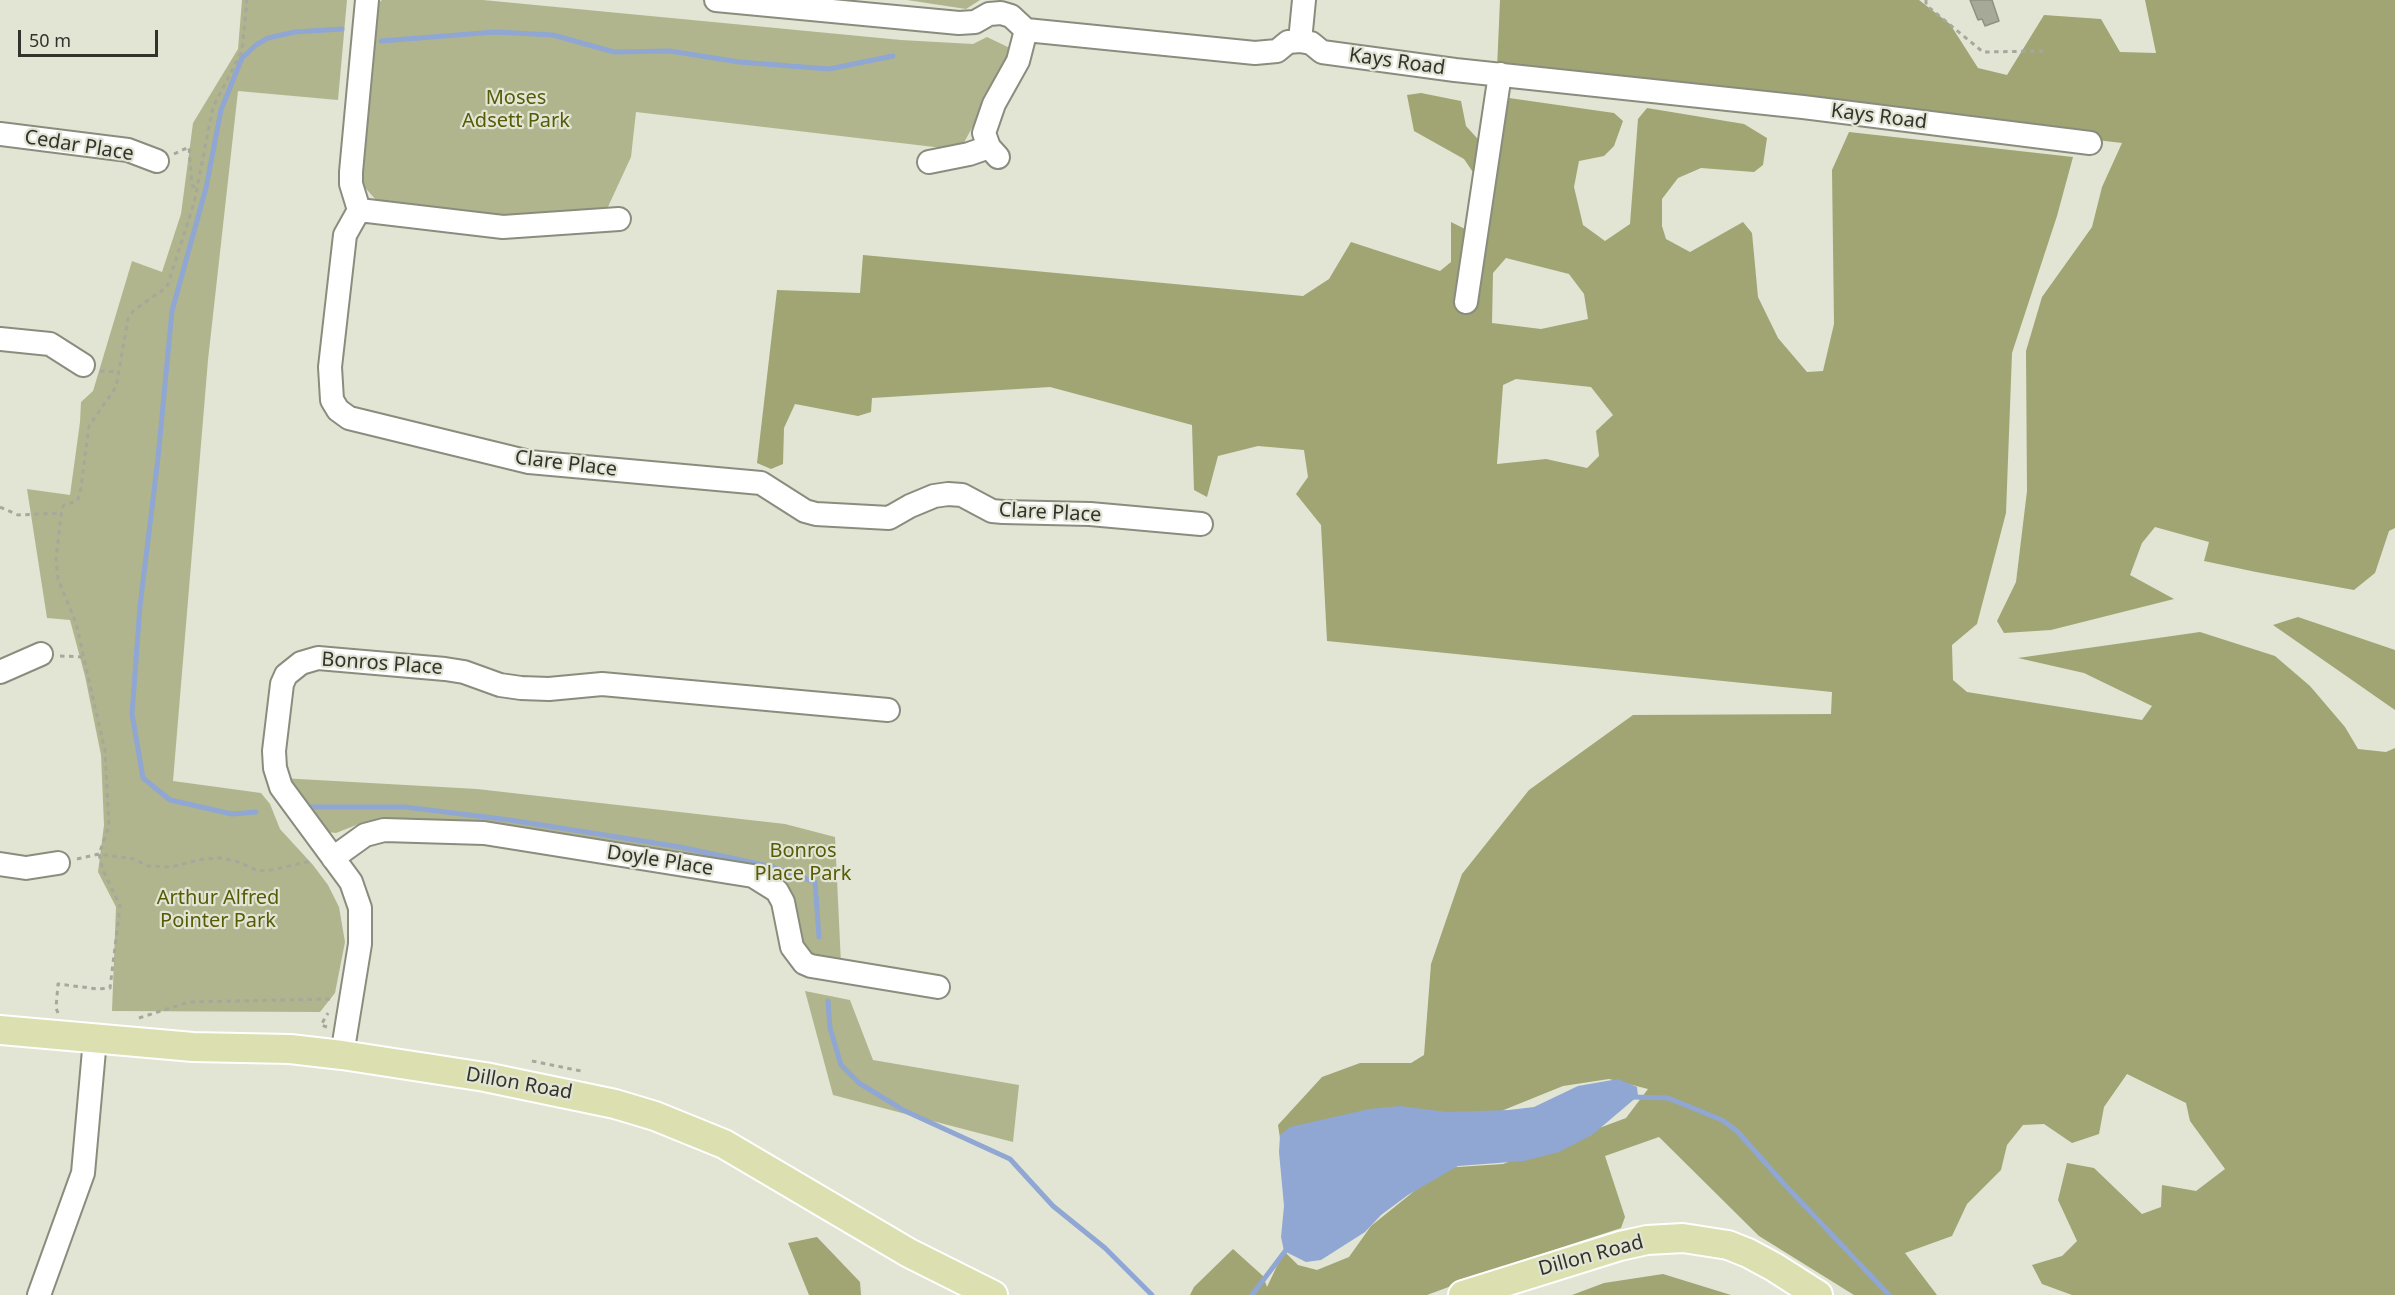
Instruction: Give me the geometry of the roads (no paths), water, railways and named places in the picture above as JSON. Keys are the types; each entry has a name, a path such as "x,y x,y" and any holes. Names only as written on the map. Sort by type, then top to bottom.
{"main road":[{"name":"Dillon Road","path":"0,1030 193,1047 290,1049 343,1042 485,1077 573,1093 655,1116 724,1144 909,1252 993,1295"},
{"name":"Dillon Road","path":"1462,1295 1620,1246 1647,1240 1683,1238 1720,1243 1748,1253 1818,1295"}],"street":[{"path":"367,0 351,172 351,184 359,210 503,227 619,219"},
{"path":"716,0 789,3 958,23 975,22 1001,6 1026,30 1255,53 1277,51 1288,42 1300,41 1304,0"},
{"path":"929,162 993,152 984,134 994,104 1018,61 1026,30"},
{"name":"Kays Road","path":"1300,41 1311,43 1322,52 1803,107 2090,143"},
{"path":"1466,302 1500,74"},
{"name":"Cedar Place","path":"0,134 128,150 157,161"},
{"name":"Clare Place","path":"359,210 345,235 330,367 332,400 338,410 349,418 529,462 761,483 805,511 816,514 889,519 910,506 934,496 948,494 962,495 992,511 1090,514 1201,524"},
{"path":"0,339 50,344 83,365"},
{"path":"0,672 41,654"},
{"name":"Bonros Place","path":"343,1042 362,925 356,891 281,788 275,768 274,751 282,684 292,668 309,659 318,658 454,670 500,685 521,688 549,690 602,684 888,710"},
{"name":"Doyle Place","path":"333,858 365,835 384,830 484,833 753,876 777,891 783,902 792,947 804,963 938,987"},
{"path":"0,864 26,868 58,863"},
{"path":"39,1295 82,1173 95,1039"}],"water":[{"path":"1618,1079 1637,1087 1638,1096 1592,1135 1559,1152 1524,1161 1458,1166 1408,1195 1381,1215 1365,1232 1321,1260 1306,1262 1284,1251 1281,1237 1284,1206 1279,1152 1280,1135 1290,1127 1369,1109 1400,1106 1447,1112 1534,1107 1578,1086"}],"waterway":[{"path":"256,812 232,814 170,800 143,778 132,714 140,606 158,458 172,311 206,188 221,110 242,58 268,38 295,32 342,29"},
{"path":"381,41 495,32 553,35 614,52 670,51 739,62 829,69 893,56"},
{"path":"310,807 405,807 510,820 680,847 773,867 815,882 819,937"},
{"path":"828,1001 830,1028 841,1065 859,1083 903,1110 1010,1159 1053,1206 1105,1248 1152,1295"},
{"path":"1632,1097 1668,1098 1722,1120 1737,1131 1889,1295"},
{"path":"1252,1295 1289,1246"}],"park label":[{"name":"Moses Adsett Park","path":"516,110"},
{"name":"Bonros Place Park","path":"803,862"},
{"name":"Arthur Alfred Pointer Park","path":"218,910"}]}
